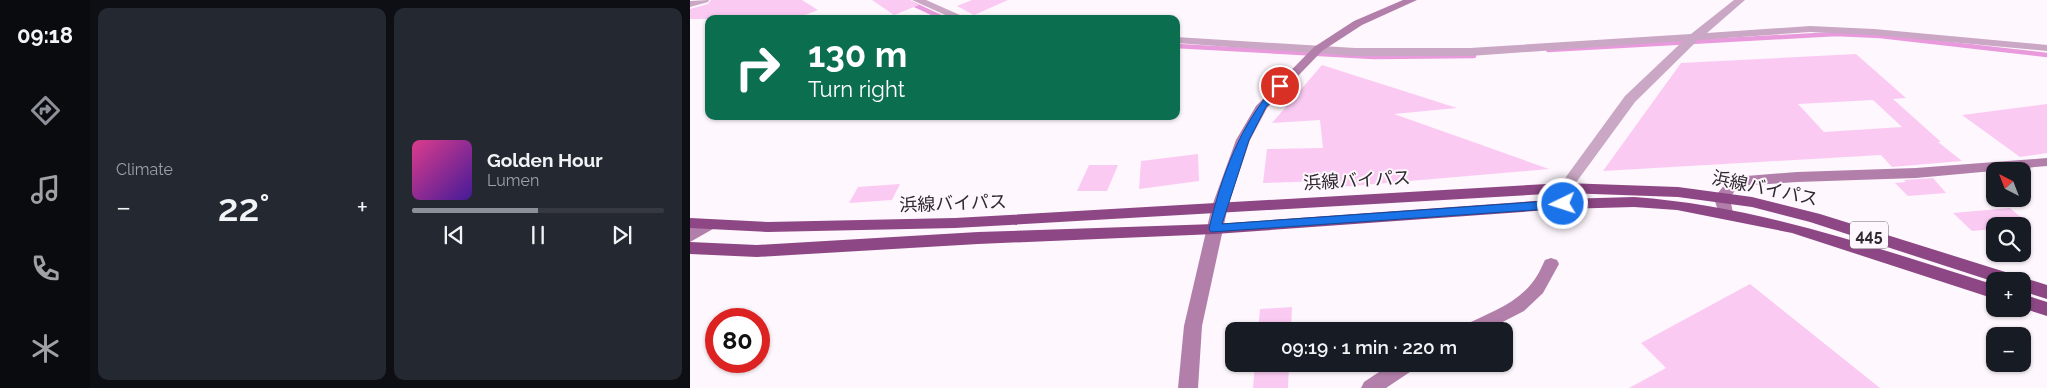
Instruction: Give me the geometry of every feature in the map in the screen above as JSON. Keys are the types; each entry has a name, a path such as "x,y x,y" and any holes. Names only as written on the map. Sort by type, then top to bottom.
{"highway":[{"name":"浜線バイパス","path":"690,248 757,251 978,238 1215,229 1564,196"},
{"name":"浜線バイパス","path":"690,223 768,227 956,223 1220,206 1564,196 1677,205 1723,205 1752,202 1814,218 1986,272"},
{"name":"浜線バイパス","path":"1723,205 1986,289"},
{"path":"2031,287 2047,292"},
{"path":"2031,304 2047,309"}],"street":[{"path":"690,4 704,0"},
{"path":"917,0 954,15"},
{"path":"1188,388 1193,326 1220,206 1244,140 1262,106 1318,49 1358,23 1412,0"},
{"path":"1564,196 1630,99 1693,38 1740,0"},
{"path":"1180,40 1414,54 1470,52 1648,39 1693,38 1810,29 1874,32 2047,48"},
{"path":"1723,205 1734,182 1797,177 1916,173 2047,162"},
{"path":"690,236 707,225"},
{"path":"1486,322 1520,305 1543,285 1551,264"},
{"path":"1371,388 1394,372"}],"building":[{"path":"711,0 802,0 818,10 805,15 705,15 705,19 690,19 690,9 708,4"},
{"path":"872,0 910,0 919,5 894,15"},
{"path":"972,0 1008,0 974,15 957,6"},
{"path":"1856,54 1906,98 1893,99 1941,142 1938,142 1962,161 1892,167 1881,155 1603,171 1681,63","holes":["1873,100 1902,127 1824,132 1798,104"]},
{"path":"1322,65 1457,108 1394,114 1549,169 1328,188 1327,181 1263,183 1267,149 1323,148 1320,120 1272,123"},
{"path":"2047,104 2047,153 2020,157 1962,115"},
{"path":"1198,154 1199,181 1139,189 1141,161"},
{"path":"1089,165 1118,165 1107,191 1077,191"},
{"path":"1933,178 1946,193 1908,196 1895,183 1906,182 1904,180"},
{"path":"900,184 892,200 849,203 858,187"},
{"path":"2010,208 2020,217 1986,217 1986,230 1972,231 1953,213"},
{"path":"1750,284 1880,388 1629,388 1666,368 1641,343"},
{"path":"1292,307 1291,322 1259,322 1260,309"},
{"path":"1254,372 1289,372 1288,388 1253,388"}],"waterway":[{"path":"904,0 936,15"},
{"path":"1548,50 1836,34 1880,36 2047,55"},
{"path":"1180,46 1374,57 1474,56"}],"route":[{"path":"1280,86 1262,106 1244,140 1220,206 1215,229 1563,204"}]}
